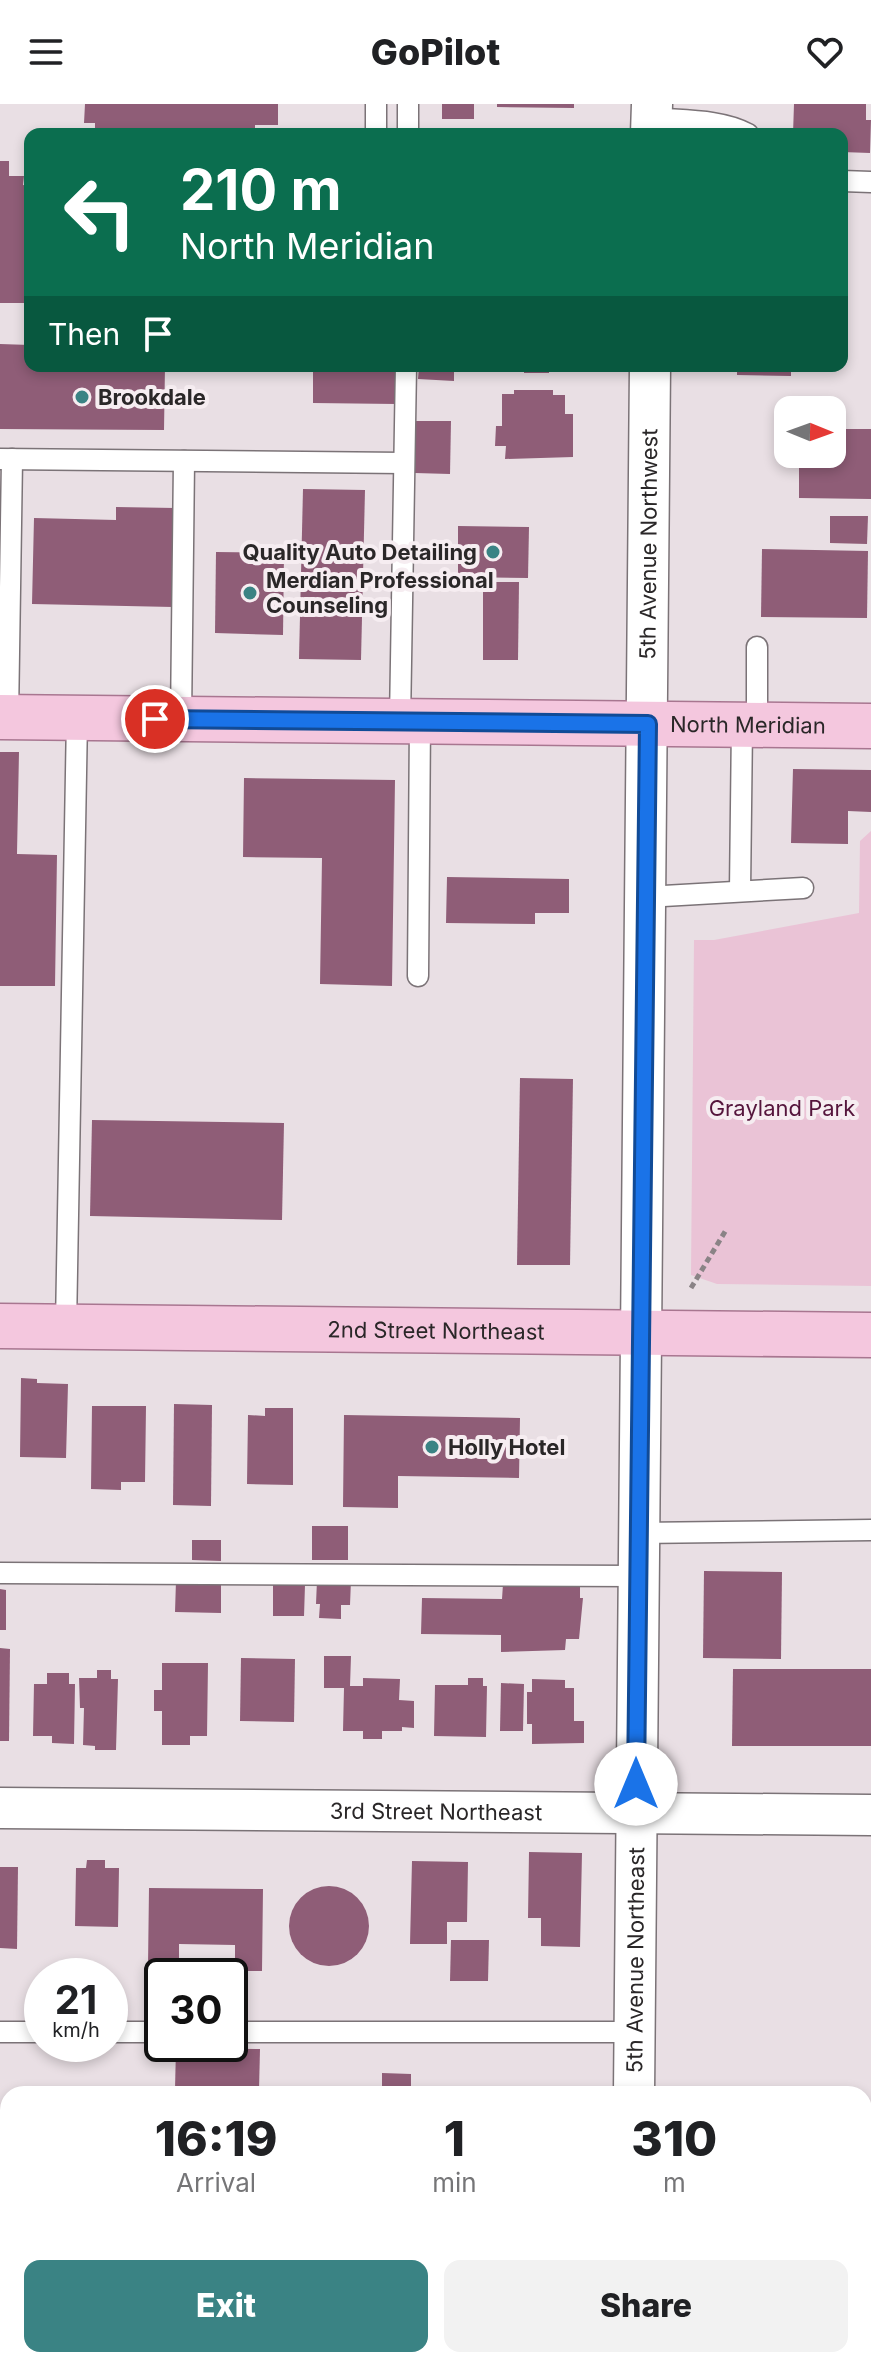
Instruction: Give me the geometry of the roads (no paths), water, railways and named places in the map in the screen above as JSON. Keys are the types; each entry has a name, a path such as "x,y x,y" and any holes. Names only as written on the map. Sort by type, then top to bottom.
{"main road":[{"name":"North Meridian","path":"4,717 871,726"},
{"name":"2nd Street Northeast","path":"0,1326 871,1335"}],"street":[{"name":"5th Avenue Northwest","path":"648,724 650,372"},
{"name":"5th Avenue Northeast","path":"634,2086 639,1331 648,724"},
{"name":"3rd Street Northeast","path":"0,1808 871,1815"}],"lane":[{"path":"376,104 376,128"},
{"path":"408,104 408,128"},
{"path":"651,119 735,128"},
{"path":"848,181 871,182"},
{"path":"406,372 404,463 418,976"},
{"path":"4,717 6,459 404,463"},
{"path":"181,719 184,461"},
{"path":"740,891 757,647"},
{"path":"66,1326 77,718"},
{"path":"646,897 803,888"},
{"path":"638,1533 871,1530"},
{"path":"0,1573 637,1576"},
{"path":"0,2032 24,2032"},
{"path":"248,2032 634,2032"}],"place":[{"name":"Brookdale","path":"82,397"},
{"name":"Quality Auto Detailing","path":"493,552"},
{"name":"Merdian Professional Counseling","path":"250,593"},
{"name":"Holly Hotel","path":"432,1447"}],"park label":[{"name":"Grayland Park","path":"782,1108"}]}
